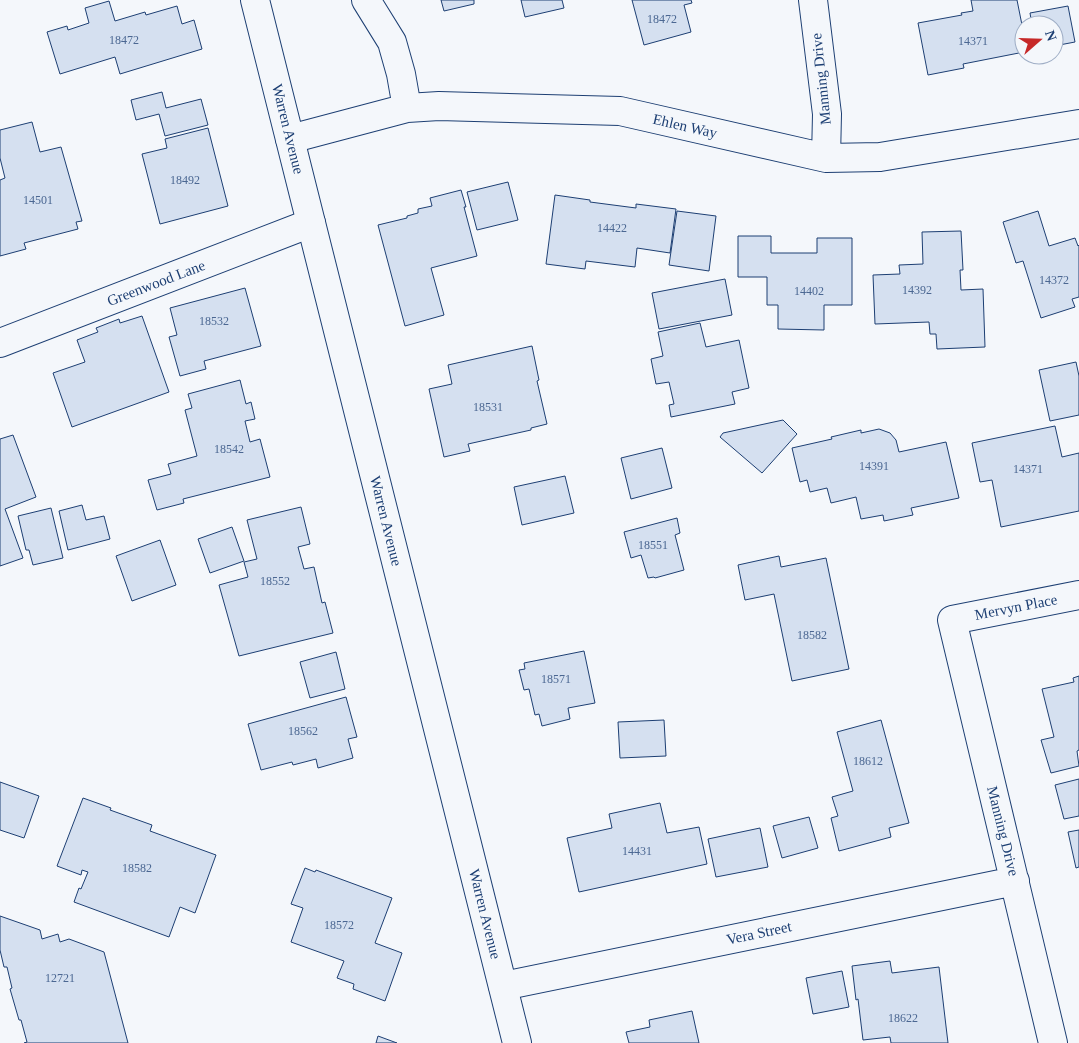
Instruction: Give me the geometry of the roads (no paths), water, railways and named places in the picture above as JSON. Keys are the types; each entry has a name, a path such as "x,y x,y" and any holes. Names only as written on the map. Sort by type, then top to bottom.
{"street":[{"name":"Warren Avenue","path":"255,0 517,1043"},
{"path":"366,0 392,42 401,74 407,108"},
{"name":"Manning Drive","path":"813,0 827,114 826,158"},
{"name":"Ehlen Way","path":"290,139 407,108 439,106 620,111 826,158 880,157 1079,124"},
{"name":"Greenwood Lane","path":"0,343 312,223"},
{"name":"Mervyn Place","path":"952,620 1079,595"},
{"name":"Manning Drive","path":"952,620 1053,1043"},
{"name":"Vera Street","path":"503,986 1015,881"}]}
